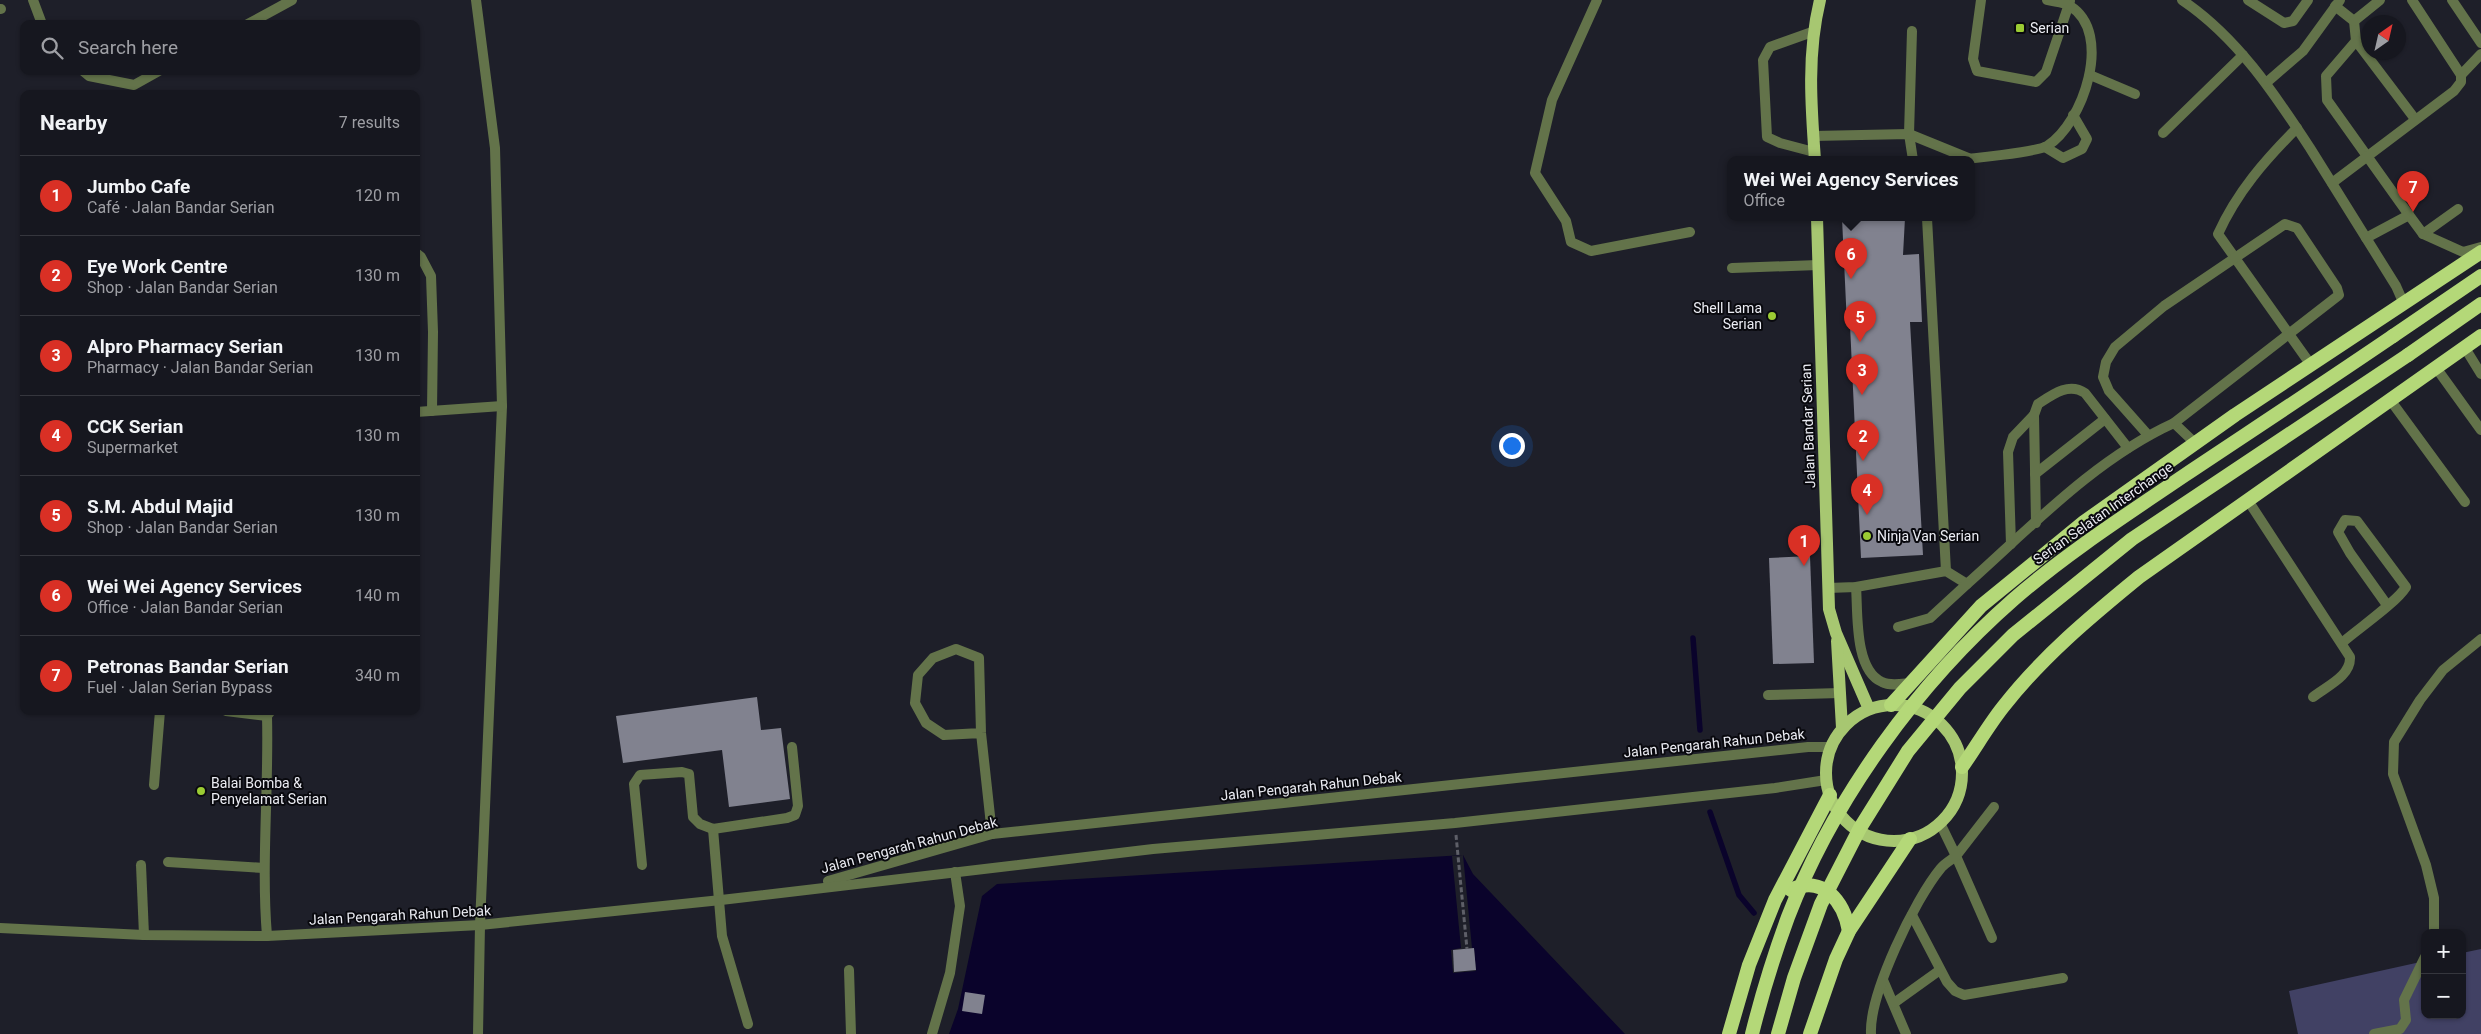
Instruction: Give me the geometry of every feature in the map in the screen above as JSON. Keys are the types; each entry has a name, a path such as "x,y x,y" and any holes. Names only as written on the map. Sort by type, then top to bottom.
{"highway":[{"path":"1891,705 1981,606 2030,564 2084,522 2311,364 2481,252"},
{"name":"Serian Selatan Interchange","path":"1752,1034 1765,985 1789,915 1816,854 1857,783 1892,731 1958,654 2013,600 2066,556 2481,276"},
{"path":"1778,1034 1794,978 1821,904 1860,828 1908,751 1960,688 2020,629 2132,539 2408,355 2481,304"},
{"path":"1962,767 2002,708 2061,643 2139,577 2249,502 2481,336"},
{"path":"1729,1034 1749,966 1776,900 1830,795"},
{"path":"1810,1034 1836,959 1849,931 1910,839"},
{"path":"1776,900 1798,887 1818,886 1836,897 1847,917 1849,931"}],"main road":[{"path":"1815,156 1812,32 1820,0"},
{"name":"Jalan Bandar Serian","path":"1817,221 1829,609 1836,633 1869,709"},
{"name":"Jalan Bandar Serian","path":"1836,633 1842,728"},
{"path":"1891,705 1920,710 1936,719 1953,741 1962,767 1958,794 1953,807 1940,823 1926,833 1910,839 1889,841 1868,836 1850,824 1836,808 1826,780 1826,763 1831,747 1842,728 1854,717 1869,709 1891,705"}],"street":[{"path":"33,0 40,20"},
{"path":"255,20 292,0"},
{"path":"476,0 496,148 502,406 480,925 478,1034"},
{"path":"1597,0 1552,100 1535,173 1566,221 1571,242 1591,252 1690,232"},
{"path":"1981,0 1973,59 1977,71 2036,82 2046,72 2070,3"},
{"path":"1975,158 2045,147 2062,136 2083,98 2090,75 2089,34 2082,19 2070,3 2047,0"},
{"path":"2182,0 2232,42 2266,83 2332,183 2396,286 2404,304"},
{"path":"2248,0 2284,24 2293,21 2308,0"},
{"path":"2354,20 2380,0"},
{"path":"2332,183 2454,91 2461,82 2461,75 2412,0"},
{"path":"2452,0 2481,43"},
{"path":"2266,83 2303,51 2337,3 2354,20 2356,41 2415,120"},
{"path":"1912,31 1909,134 1912,156"},
{"path":"1812,32 1770,47 1763,60 1767,137 1815,156"},
{"path":"2356,41 2326,76 2325,93 2327,100 2423,234 2463,252 2481,247"},
{"path":"2461,75 2481,54"},
{"path":"2163,133 2243,55"},
{"path":"88,75 134,85 152,75"},
{"path":"2090,75 2135,94"},
{"path":"2045,147 2063,158 2082,149 2087,139 2073,115"},
{"path":"2296,128 2257,170 2232,204 2218,234 2234,259 2311,364"},
{"path":"1814,136 1909,134 1962,156"},
{"path":"2423,234 2458,209"},
{"path":"2366,238 2409,215"},
{"path":"1928,221 1946,571"},
{"path":"1898,627 1930,618 2074,490 2148,434 2174,423 2339,295 2337,288 2297,228 2285,224 2164,306 2114,348 2106,362 2104,377 2109,391 2148,434"},
{"path":"420,256 431,276 433,332 432,411"},
{"path":"1732,268 1818,265"},
{"path":"2465,348 2481,374"},
{"path":"2437,369 2481,430"},
{"path":"2036,522 2034,415 2038,404 2060,391 2077,388 2085,393 2128,448"},
{"path":"2391,401 2465,502"},
{"path":"420,412 502,406"},
{"path":"2011,544 2008,452 2013,437 2034,415"},
{"path":"2035,474 2106,419"},
{"path":"2174,423 2195,443"},
{"path":"2249,502 2343,642 2350,657 2350,666 2345,673 2313,697"},
{"path":"2343,642 2387,605 2406,587 2357,521 2345,520 2338,532 2350,554 2387,605"},
{"path":"1828,588 1856,587 1946,571 1967,584"},
{"path":"1856,587 1861,650 1870,671 1874,678 1888,684 1909,683"},
{"path":"2434,929 2434,898 2426,866 2393,774 2394,742 2420,700 2443,670 2481,639"},
{"path":"981,732 944,735 926,723 915,703 918,675 933,658 956,649 979,658 981,732 992,834"},
{"path":"1768,695 1840,693"},
{"path":"154,785 160,715"},
{"path":"267,936 264,868 267,829 269,715"},
{"path":"642,865 634,784 640,775 682,772 689,774 693,818 700,824 713,829 787,818 795,815 798,806 792,747"},
{"name":"Jalan Pengarah Rahun Debak","path":"801,889 992,834 1798,748 1831,747"},
{"name":"Jalan Pengarah Rahun Debak","path":"0,928 144,935 267,936 480,925 721,900 801,889 1153,849 1454,823 1775,788 1826,780"},
{"path":"1871,1034 1871,1021 1883,980 1912,915 1942,866 1956,856 1994,807"},
{"path":"1940,823 1992,938"},
{"path":"713,829 721,900 722,936 748,1024"},
{"path":"168,862 264,868"},
{"path":"141,865 144,935"},
{"path":"932,1034 952,963 960,906 955,872"},
{"path":"1912,915 1940,970 1955,991 1964,995 2063,978"},
{"path":"2374,1034 2400,1029 2406,1020 2404,1000 2421,965"},
{"path":"848,970 851,1034"},
{"path":"1894,1003 1940,970"},
{"path":"1883,980 1906,1034"}],"path":[{"path":"1454,823 1466,949"}],"shaded area":[{"path":"1463,855 1473,874 1625,1034 949,1034 958,1009 982,896 997,884"},
{"path":"2481,949 2481,1034 2298,1034 2289,991 2421,962 2421,1019 2466,1019 2466,952"}],"pier":[{"path":"1463,855 1476,971 1453,973 1451,950 1461,948 1452,856"}],"building":[{"path":"1842,221 1905,221 1903,255 1919,254 1922,322 1910,322 1923,555 1861,558 1850,325 1847,325"},
{"path":"1810,556 1814,663 1773,664 1769,558"},
{"path":"757,697 761,730 781,728 790,799 729,807 722,750 623,763 616,716"},
{"path":"1474,948 1476,970 1454,972 1453,950"},
{"path":"965,992 985,995 982,1014 962,1011"}],"waterway":[{"path":"1693,638 1700,730"},
{"path":"1710,812 1739,895 1754,913"}],"place":[{"name":"Serian","path":"2020,28"},
{"name":"Petronas Bandar Serian","path":"2413,212"},
{"name":"Wei Wei Agency Services","path":"1851,279"},
{"name":"Shell Lama Serian","path":"1772,316"},
{"name":"S.M. Abdul Majid","path":"1860,342"},
{"name":"Alpro Pharmacy Serian","path":"1862,395"},
{"name":"Eye Work Centre","path":"1863,461"},
{"name":"CCK Serian","path":"1867,515"},
{"name":"Ninja Van Serian","path":"1867,536"},
{"name":"Jumbo Cafe","path":"1804,566"},
{"name":"Balai Bomba & Penyelamat Serian","path":"201,791"}]}
